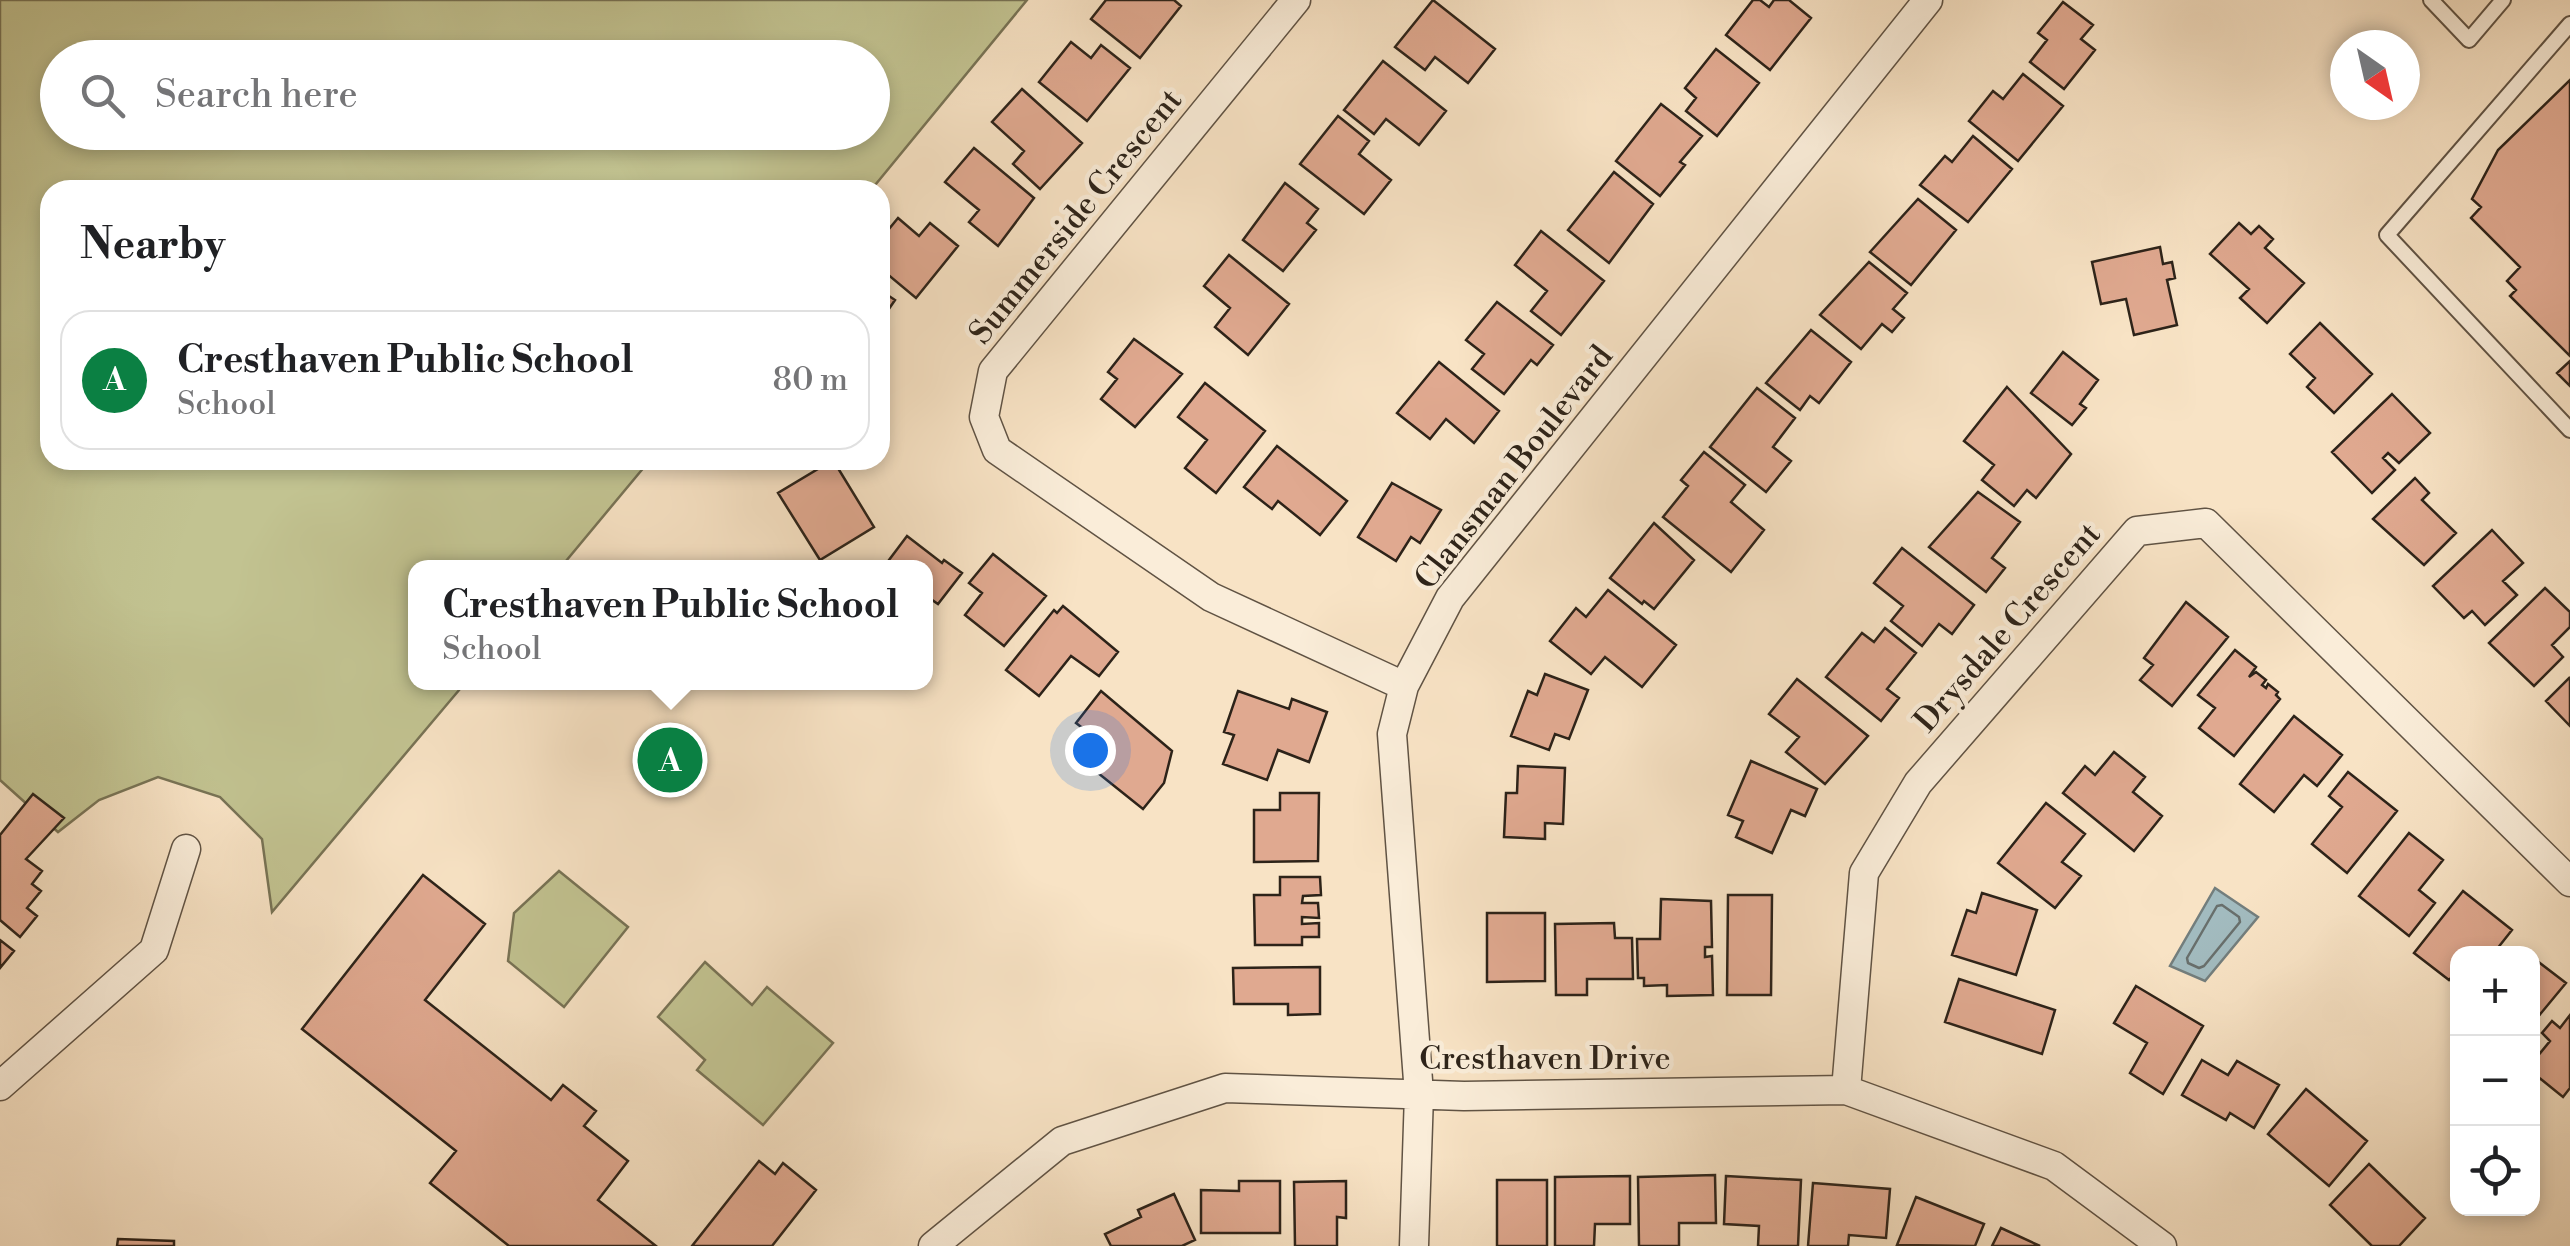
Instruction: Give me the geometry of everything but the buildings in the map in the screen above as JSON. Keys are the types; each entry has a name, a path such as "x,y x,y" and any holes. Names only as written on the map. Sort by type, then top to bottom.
{"street":[{"name":"Summerside Crescent","path":"1296,0 993,371 984,417 998,450 1210,597 1404,686"},
{"name":"Clansman Boulevard","path":"1414,1246 1418,1094 1392,734 1404,686 1450,598 1928,0"},
{"name":"Drysdale Crescent","path":"1846,1090 1864,873 1918,783 2137,531 2206,523 2570,882"},
{"path":"0,1086 154,950 186,849"},
{"name":"Cresthaven Drive","path":"933,1246 1062,1141 1225,1088 1418,1094 1846,1090 2054,1166 2162,1246"}],"lane":[{"path":"2431,0 2469,40 2503,0"},
{"path":"2570,24 2387,235 2570,430"}],"green space":[{"path":"0,0 1027,0 879,180 40,180 40,470 642,470 567,560 408,560 408,690 459,690 272,912 262,839 220,797 158,777 99,800 58,832 0,780"},
{"path":"559,871 628,927 564,1007 508,961 514,913"},
{"path":"705,962 752,1005 767,987 833,1043 763,1125 697,1070 705,1060 658,1017"}],"water":[{"path":"2215,888 2258,917 2205,981 2170,966"}],"place":[{"name":"Cresthaven Public School","path":"670,760"}]}
